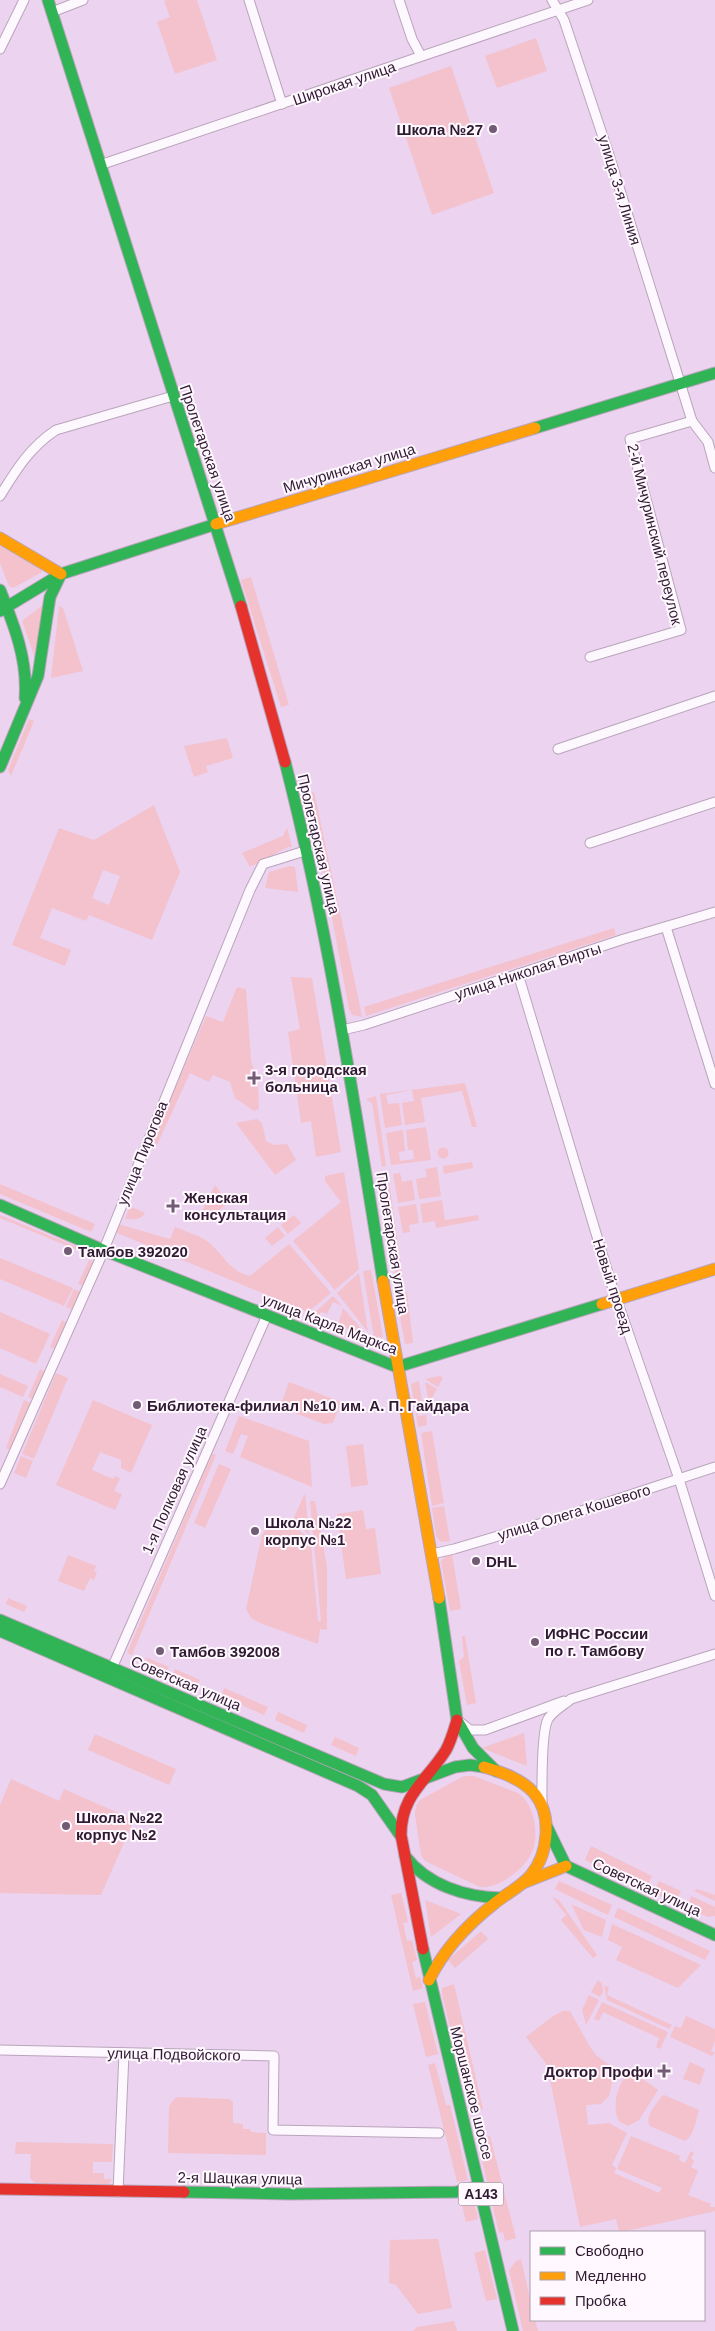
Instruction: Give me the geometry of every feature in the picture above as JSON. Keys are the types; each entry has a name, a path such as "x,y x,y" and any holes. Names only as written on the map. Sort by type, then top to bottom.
{"main road":[{"name":"Пролетарская улица","path":"48,0 173,396 216,524 274,718 308,850 342,1030 397,1367 432,1554 457,1720"},
{"name":"Мичуринская улица","path":"3,609 61,574 216,524 715,373"},
{"path":"0,538 61,574 50,598 38,676 2,753 0,767"},
{"path":"0,590 3,609 26,670 27,686 24,706"},
{"name":"улица Карла Маркса","path":"0,1205 104,1250 397,1367 617,1301 715,1269"},
{"name":"Советская улица","path":"0,1620 110,1673 360,1775 384,1784 399,1787 422,1779"},
{"path":"0,1631 110,1673 358,1786 372,1795 401,1835"},
{"path":"457,1720 468,1744 484,1762 496,1771 525,1784 535,1793 542,1804 546,1839 540,1860 523,1883"},
{"path":"457,1720 445,1750 405,1804 401,1816 403,1853 410,1864 429,1878 470,1895 485,1899 501,1898"},
{"path":"422,1779 461,1764 496,1771"},
{"path":"428,1980 440,1958 454,1940 501,1898 523,1883 566,1866 546,1827"},
{"name":"Моршанское шоссе","path":"403,1853 428,1980 514,2331"},
{"name":"Советская улица","path":"566,1866 715,1935"},
{"name":"2-я Шацкая улица","path":"0,2189 289,2194 456,2192 479,2186"}],"street":[{"path":"0,49 24,0"},
{"path":"52,12 83,0"},
{"path":"249,0 282,104"},
{"path":"399,0 412,39 421,56"},
{"name":"улица 3-я Линия","path":"552,0 564,20 609,155 692,421"},
{"name":"Широкая улица","path":"100,165 588,0"},
{"path":"0,496 24,457 41,440 56,430 173,396"},
{"path":"692,421 708,442 715,468"},
{"name":"2-й Мичуринский переулок","path":"590,657 680,630 630,439 692,421"},
{"path":"558,749 715,696"},
{"path":"590,843 715,802"},
{"name":"улица Пирогова","path":"0,1484 104,1250 250,890 263,864 308,850"},
{"name":"улица Николая Вирты","path":"342,1030 364,1026 518,974 715,912"},
{"path":"666,927 715,1084"},
{"name":"Новый проезд","path":"518,974 617,1301 679,1478 715,1596"},
{"name":"1-я Полковая улица","path":"110,1673 267,1315"},
{"name":"улица Олега Кошевого","path":"432,1554 566,1516 715,1466"},
{"path":"457,1720 470,1730 485,1730 571,1699 715,1654"},
{"path":"542,1804 547,1720 571,1699"},
{"name":"улица Подвойского","path":"0,2050 274,2056 273,2130 439,2133"},
{"path":"118,2192 124,2053"}],"shaded area":[{"path":"197,0 217,60 175,74 157,22 170,17 164,1"},
{"path":"536,38 547,71 497,88 485,56"},
{"path":"451,66 494,193 432,215 389,88"},
{"path":"0,546 41,569 42,572 13,588 9,586 0,563"},
{"path":"251,577 289,705 281,707 241,580"},
{"path":"43,605 35,658 22,621"},
{"path":"59,606 63,608 83,671 51,678"},
{"path":"29,719 34,721 11,776 8,770"},
{"path":"227,738 233,758 206,766 208,772 194,777 184,746"},
{"path":"314,792 362,1017 352,1015 349,1009 309,794"},
{"path":"154,805 180,872 152,940 89,915 86,921 52,908 40,938 71,950 65,966 12,945 59,828 94,840","holes":["103,870 120,876 109,905 92,898"]},
{"path":"287,828 292,847 288,847 250,867 242,853 283,836"},
{"path":"290,866 295,867 298,892 265,888 269,872"},
{"path":"614,928 616,935 366,1016 364,1007"},
{"path":"291,977 312,978 341,1152 316,1157 311,1121 301,1123 288,1032 300,1029"},
{"path":"237,987 246,989 251,1060 258,1084 259,1109 254,1111 235,1098 230,1082 213,1075 209,1082 190,1073 157,1145 153,1140 206,1016 223,1022"},
{"path":"465,1083 477,1127 472,1127 462,1091 421,1098 425,1122 405,1125 402,1103 414,1101 412,1090 386,1095 388,1104 399,1103 402,1125 385,1128 380,1094"},
{"path":"376,1096 386,1166 382,1167 372,1103 366,1099"},
{"path":"257,1119 262,1123 266,1141 274,1145 287,1144 296,1160 275,1175 236,1123"},
{"path":"426,1127 431,1160 391,1165 386,1133 403,1130 405,1151 399,1152 400,1161 414,1159 413,1150 408,1150 406,1130"},
{"path":"443,1147 449,1153 443,1159 437,1153"},
{"path":"472,1162 473,1168 444,1174 443,1166"},
{"path":"437,1167 441,1196 419,1199 416,1179 427,1177 425,1169"},
{"path":"344,1172 359,1269 335,1290 293,1241 341,1202 325,1181 325,1176"},
{"path":"400,1173 402,1182 412,1180 415,1200 398,1203 393,1174"},
{"path":"388,1175 404,1286 395,1287 392,1278 395,1272 378,1180"},
{"path":"0,1184 95,1224 91,1232 0,1194"},
{"path":"215,1185 228,1202 207,1223 199,1217"},
{"path":"442,1200 445,1220 478,1215 479,1220 436,1228 435,1221 423,1223 420,1204"},
{"path":"416,1204 419,1223 409,1225 410,1232 403,1233 398,1207"},
{"path":"130,1206 145,1213 139,1218 125,1219"},
{"path":"0,1215 85,1251 84,1253 0,1218"},
{"path":"294,1215 301,1223 288,1234 281,1225"},
{"path":"118,1224 170,1239 175,1227 193,1234 204,1239 216,1249 236,1270 250,1276 289,1244 331,1293 308,1312 115,1232"},
{"path":"278,1227 285,1236 272,1246 265,1238"},
{"path":"0,1258 73,1288 64,1306 0,1279"},
{"path":"89,1260 94,1262 83,1286 78,1284"},
{"path":"371,1270 383,1337 374,1338 363,1271"},
{"path":"359,1273 368,1332 337,1293"},
{"path":"74,1289 80,1292 73,1310 66,1307"},
{"path":"407,1292 413,1343 405,1344 396,1294"},
{"path":"333,1296 342,1306 333,1302 327,1314 321,1312 318,1316 313,1314"},
{"path":"343,1308 366,1334 364,1336 338,1325"},
{"path":"0,1312 50,1334 36,1364 0,1348"},
{"path":"62,1320 67,1323 55,1349 50,1347"},
{"path":"40,1369 45,1371 33,1399 28,1397"},
{"path":"56,1373 68,1378 34,1459 22,1454"},
{"path":"0,1374 28,1386 23,1397 0,1387"},
{"path":"440,1376 443,1378 438,1387 425,1379"},
{"path":"419,1381 422,1401 416,1404 418,1416 426,1415 427,1425 418,1427 411,1384"},
{"path":"289,1382 341,1402 333,1423 324,1424 292,1412 294,1405 290,1403 287,1410 280,1407"},
{"path":"425,1382 437,1389 429,1403 429,1402"},
{"path":"24,1400 31,1403 11,1450 6,1448"},
{"path":"93,1400 152,1425 131,1473 121,1468 121,1460 100,1452 92,1470 113,1479 115,1476 120,1478 114,1491 122,1494 115,1510 56,1485"},
{"path":"239,1416 309,1441 312,1487 240,1457 248,1436 241,1434 233,1454 225,1451"},
{"path":"432,1431 444,1503 432,1506 421,1433"},
{"path":"363,1444 368,1485 351,1487 346,1446"},
{"path":"212,1454 216,1455 132,1655 127,1653"},
{"path":"21,1456 33,1461 26,1478 14,1473"},
{"path":"219,1464 231,1469 205,1528 194,1523"},
{"path":"305,1493 309,1535 300,1526 292,1522"},
{"path":"310,1501 315,1501 327,1567 327,1630 320,1629 318,1644 260,1623 251,1618 246,1609 262,1535 273,1525 288,1525 301,1532 311,1544 318,1621 321,1621"},
{"path":"444,1506 450,1541 441,1542 436,1536 432,1508"},
{"path":"363,1510 366,1529 375,1528 381,1574 346,1579 337,1514"},
{"path":"452,1554 461,1609 450,1611 441,1562 445,1555"},
{"path":"68,1555 96,1566 94,1571 97,1572 94,1580 90,1578 84,1591 58,1581"},
{"path":"8,1598 27,1606 24,1612 6,1604"},
{"path":"462,1636 465,1636 476,1703 467,1705 459,1661 464,1657"},
{"path":"145,1657 169,1667 165,1674 150,1668"},
{"path":"175,1669 200,1680 196,1687 172,1677"},
{"path":"224,1688 268,1707 264,1715 221,1696"},
{"path":"278,1712 307,1725 304,1733 275,1720"},
{"path":"524,1733 527,1766 482,1748"},
{"path":"95,1734 176,1769 169,1785 88,1750"},
{"path":"335,1737 359,1748 356,1756 331,1745"},
{"path":"464,1776 474,1776 518,1793 528,1805 534,1821 534,1847 527,1860 516,1872 502,1882 487,1887 480,1887 425,1861 421,1855 415,1814 416,1806 420,1800"},
{"name":"Школа №22 корпус №2","path":"11,1779 59,1801 64,1789 134,1820 101,1895 0,1893 0,1805"},
{"path":"591,1846 652,1876 646,1889 585,1860"},
{"path":"559,1881 612,1905 608,1915 555,1889"},
{"path":"659,1881 681,1891 677,1900 671,1897 670,1900 654,1893"},
{"path":"697,1889 715,1895 715,1901 694,1891"},
{"path":"401,1893 408,1922 403,1923 407,1941 412,1940 417,1960 412,1962 416,1978 420,1977 423,1988 413,1991 391,1895"},
{"path":"691,1896 715,1907 715,1916 708,1917 690,1909 689,1902"},
{"path":"552,1897 559,1900 597,1955 593,1958 561,1920 566,1915"},
{"path":"425,1900 461,1914 431,1937"},
{"path":"571,1904 606,1920 602,1937 584,1930"},
{"path":"618,1908 710,1951 705,1960 614,1917"},
{"path":"612,1924 701,1965 678,1988 616,1960 622,1947 608,1940"},
{"path":"481,1931 488,1939 455,1968 448,1960"},
{"path":"598,1980 602,1983 603,1992 600,1997 591,1992"},
{"path":"454,1984 483,2109 475,2112 468,2102 442,1994 442,1988"},
{"path":"604,1985 609,1988 607,1995 672,2025 669,2029 607,2000"},
{"path":"589,1995 599,2000 586,2025 582,2010"},
{"path":"425,2002 438,2054 426,2057 413,2004"},
{"path":"602,2002 668,2032 660,2049 656,2047 659,2038 603,2012 599,2021 594,2019"},
{"path":"563,2011 570,2011 596,2055 612,2067 614,2074 609,2096 601,2104 586,2105 588,2125 609,2123 627,2133 612,2165 616,2168 614,2173 659,2193 662,2188 617,2169 631,2136 680,2156 679,2160 685,2163 691,2151 694,2153 691,2158 694,2161 691,2167 698,2171 688,2195 711,2204 710,2207 715,2207 715,2211 626,2231 619,2231 616,2219 580,2227 547,2065 526,2037 553,2016"},
{"path":"686,2016 715,2029 715,2041 711,2051 715,2053 712,2056 670,2037 675,2026 681,2028"},
{"path":"690,2062 705,2069 700,2085 683,2079"},
{"path":"435,2063 446,2105 450,2105 468,2180 457,2182 428,2065"},
{"path":"627,2075 640,2078 658,2090 639,2120 628,2126 620,2122 616,2111 616,2097 620,2084"},
{"path":"664,2095 699,2110 693,2132 685,2141 650,2126 648,2119 654,2107"},
{"path":"176,2097 229,2099 233,2102 233,2123 243,2124 243,2129 250,2129 251,2132 266,2133 266,2155 168,2153 169,2106"},
{"path":"490,2136 516,2238 505,2241 503,2232 499,2233 480,2152 479,2139"},
{"path":"16,2142 113,2144 112,2162 93,2162 93,2173 104,2173 104,2179 112,2179 109,2184 35,2183 30,2178 31,2154 15,2154"},
{"path":"473,2198 478,2219 466,2222 461,2201"},
{"path":"438,2239 452,2308 418,2314 396,2285 389,2283 390,2240"},
{"path":"485,2250 497,2299 486,2301 474,2253"},
{"path":"521,2259 530,2300 530,2321 535,2321 538,2331 523,2331 509,2271 515,2262"},
{"path":"454,2321 457,2331 413,2331 417,2327"}],"traffic: fast":[{"path":"48,0 241,606"},
{"path":"535,428 715,373"},
{"path":"0,611 61,574 216,524"},
{"path":"0,767 38,676 50,597 61,574"},
{"path":"0,590 19,643 24,670 25,698"},
{"path":"285,762 301,826 328,955 383,1281"},
{"path":"0,1205 103,1250 397,1367 602,1304"},
{"path":"439,1598 457,1720 473,1748 496,1771"},
{"path":"0,1620 384,1784 402,1787 455,1767 470,1765 484,1767"},
{"path":"0,1631 358,1786 372,1795 400,1835"},
{"path":"547,1827 566,1866"},
{"path":"405,1856 424,1875 436,1882 461,1892 501,1898"},
{"path":"566,1866 715,1935"},
{"path":"423,1949 513,2331"},
{"path":"184,2192 289,2194 456,2192 479,2186"}],"traffic: slow":[{"path":"216,524 535,428"},
{"path":"0,538 61,574"},
{"path":"602,1304 715,1269"},
{"path":"383,1281 439,1598"},
{"path":"429,1980 449,1948 466,1928 531,1875 537,1866 544,1846 546,1834 544,1812 534,1793 518,1780 484,1767"},
{"path":"523,1883 566,1866"}],"traffic: jam":[{"path":"241,606 285,762"},
{"path":"423,1949 401,1835 402,1821 410,1798 446,1750 457,1720"},
{"path":"0,2189 184,2192"}],"place":[{"name":"Школа №27","path":"493,129"},
{"name":"3-я городская больница","path":"254,1078"},
{"name":"Женская консультация","path":"173,1206"},
{"name":"Тамбов 392020","path":"68,1251"},
{"name":"Библиотека-филиал №10 им. А. П. Гайдара","path":"137,1405"},
{"name":"Школа №22 корпус №1","path":"255,1531"},
{"name":"DHL","path":"476,1561"},
{"name":"ИФНС России по г. Тамбову","path":"535,1642"},
{"name":"Тамбов 392008","path":"160,1651"},
{"name":"Школа №22 корпус №2","path":"66,1826"},
{"name":"Доктор Профи","path":"664,2071"}]}
